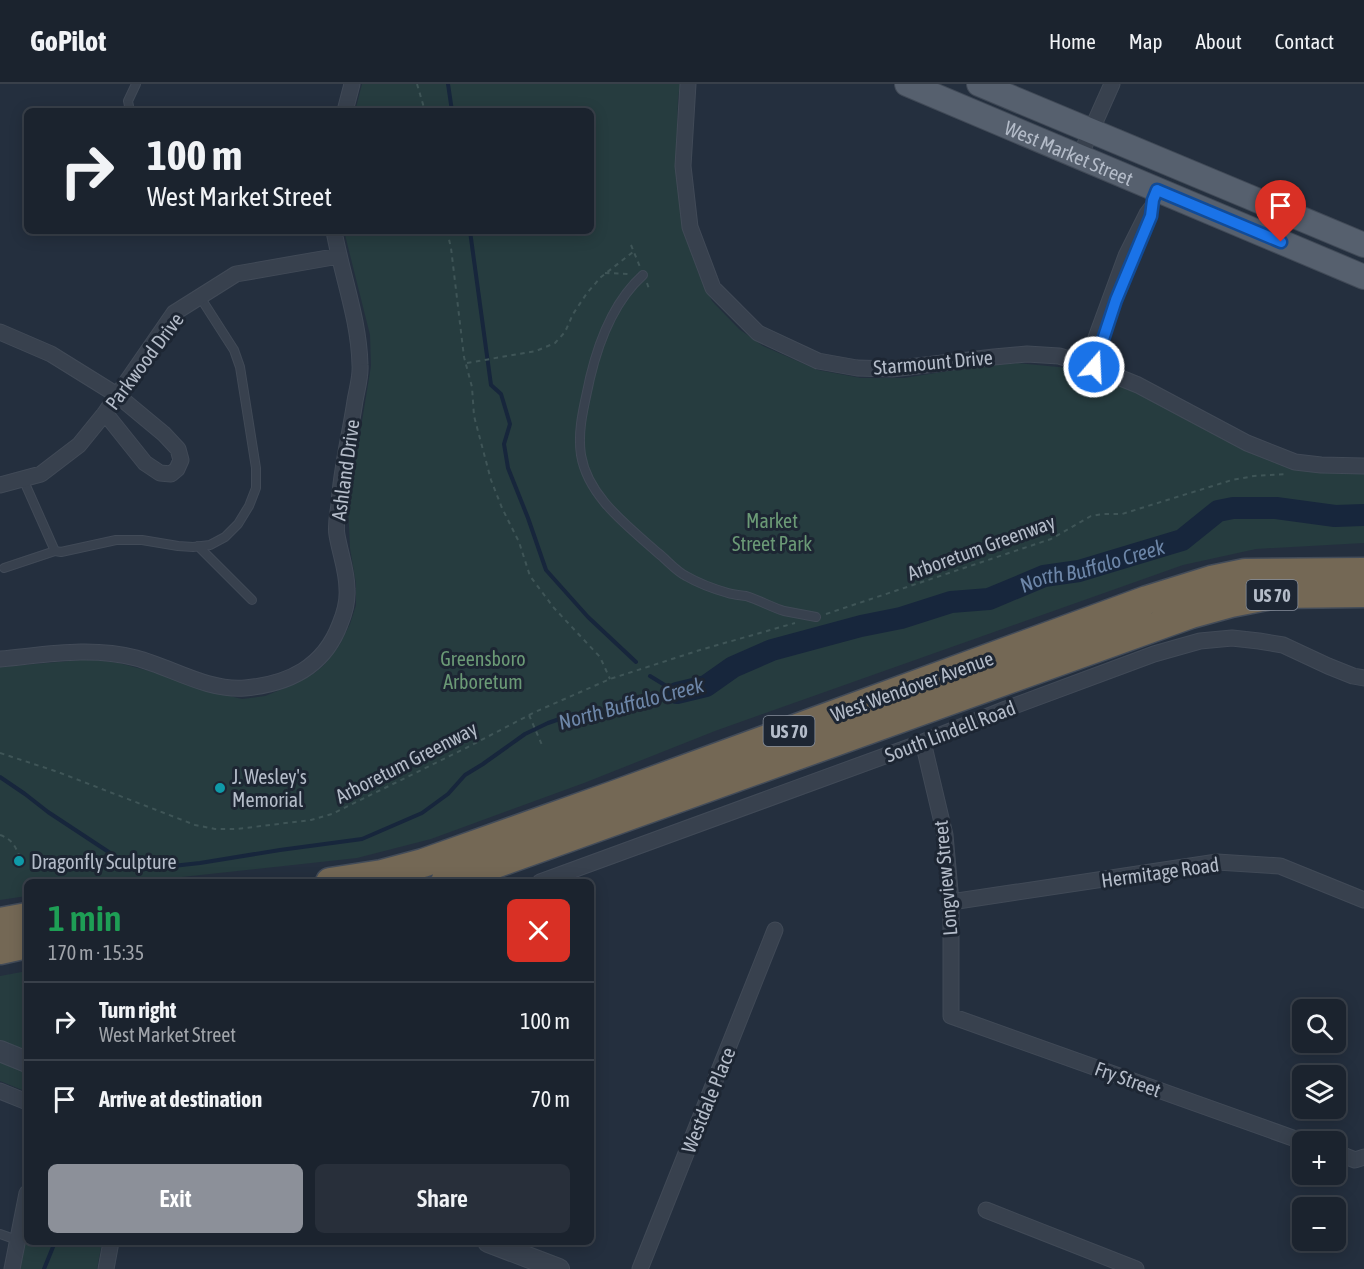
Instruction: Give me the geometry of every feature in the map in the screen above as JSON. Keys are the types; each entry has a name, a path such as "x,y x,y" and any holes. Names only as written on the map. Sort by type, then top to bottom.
{"highway":[{"path":"1245,573 1295,564 1364,556"},
{"name":"West Wendover Avenue","path":"350,879 423,864 1147,600 1211,580 1245,573 1362,588"},
{"name":"West Wendover Avenue","path":"453,879 1191,614 1277,594 1362,588"},
{"path":"0,922 24,918"},
{"path":"0,950 24,945"}],"main road":[{"name":"West Market Street","path":"907,84 1079,158 1155,195 1364,277"},
{"name":"West Market Street","path":"978,84 1364,245"}],"street":[{"path":"346,108 352,84"},
{"name":"Starmount Drive","path":"688,84 683,166 690,227 713,288 758,333 818,361 857,368 892,369 1027,354 1059,356 1138,384 1247,443 1295,462 1364,466"},
{"path":"1079,158 1112,84"},
{"name":"Ashland Drive","path":"0,659 79,651 95,652 135,658 221,687 243,688 280,682 317,662 329,648 348,604 347,586 336,532 339,498 360,366 356,323 335,234"},
{"name":"Parkwood Drive","path":"0,485 41,474 79,446 105,413 174,313 236,274 339,256"},
{"path":"0,332 51,354 117,395 164,434 178,449 181,460 177,469 171,474 160,473 146,463 105,413"},
{"name":"South Lindell Road","path":"563,878 1016,705 1154,654 1200,641 1232,638 1283,645 1353,676 1364,678"},
{"name":"Longview Street","path":"923,742 945,834 951,902 951,1016"},
{"name":"Hermitage Road","path":"951,902 1216,862 1280,866 1364,900"},
{"name":"Westdale Place","path":"640,1269 776,930"},
{"name":"Fry Street","path":"951,1016 1292,1138"},
{"path":"0,1051 24,1061"},
{"path":"0,1091 24,1101"},
{"path":"12,1269 24,1209"},
{"path":"986,1210 1136,1269"},
{"path":"106,1269 110,1245"},
{"path":"496,1245 559,1269"}],"lane":[{"path":"129,108 128,100 136,84"},
{"path":"1089,365 1151,216 1155,195"},
{"path":"643,275 612,315 593,366 580,435 581,455 587,476 618,518 684,576 784,610 816,617"},
{"path":"4,568 55,551 62,552 116,540 142,540 178,546 210,545 225,537 238,524 256,488 256,468 240,367 234,350 200,297"},
{"path":"23,479 55,551"},
{"path":"198,546 252,600"},
{"path":"0,1234 18,1240"}],"path":[{"path":"417,84 424,108"},
{"path":"448,234 465,363 472,387 474,416 491,480 519,542 530,576 554,608 600,657 610,679"},
{"path":"465,363 537,351 555,343 566,332 573,314 587,293 605,273 633,252"},
{"path":"605,273 643,275"},
{"name":"Arboretum Greenway","path":"0,753 58,772 195,825 215,829 237,829 311,820 332,814 529,715 610,679 700,650 816,617 1051,539 1091,516 1122,514 1232,480 1254,476 1293,474"},
{"path":"529,715 542,745"},
{"path":"0,835 10,840 17,848 20,858"}],"green space":[{"path":"362,84 680,84 676,163 684,227 698,272 712,301 739,329 763,346 818,370 861,378 904,378 1017,363 1079,369 1140,394 1240,448 1288,465 1315,471 1364,472 1364,543 1256,549 1183,565 715,731 584,783 431,839 357,858 164,879 24,879 24,896 0,900 0,667 92,659 153,672 197,688 242,699 265,696 295,684 324,665 339,646 356,605 348,506 371,366 370,335 345,234 594,234 594,108 356,108"},
{"path":"24,972 24,1091 0,1081 0,976"},
{"path":"25,1245 101,1245 97,1269 20,1269"}],"waterway":[{"path":"448,84 452,108"},
{"path":"470,234 491,385 501,394 510,424 504,444 508,468 546,570 588,617 636,662"},
{"name":"North Buffalo Creek","path":"677,693 706,686 733,667 772,650 861,626 901,618 951,602 989,599 1044,576 1079,571 1182,540 1218,511 1233,508 1276,508 1335,516 1364,515"},
{"path":"650,676 676,692"},
{"name":"North Buffalo Creek","path":"0,777 136,870 200,863 362,839 422,813 448,794 465,775 525,734 548,723 574,714 599,714 677,693"},
{"path":"44,1269 54,1245"}],"place":[{"name":"J. Wesley's Memorial","path":"220,788"},
{"name":"Dragonfly Sculpture","path":"19,861"}],"route":[{"path":"1094,367 1116,300 1151,216 1157,190 1281,242"}],"park label":[{"name":"Market Street Park","path":"772,532"},
{"name":"Greensboro Arboretum","path":"483,670"}]}
